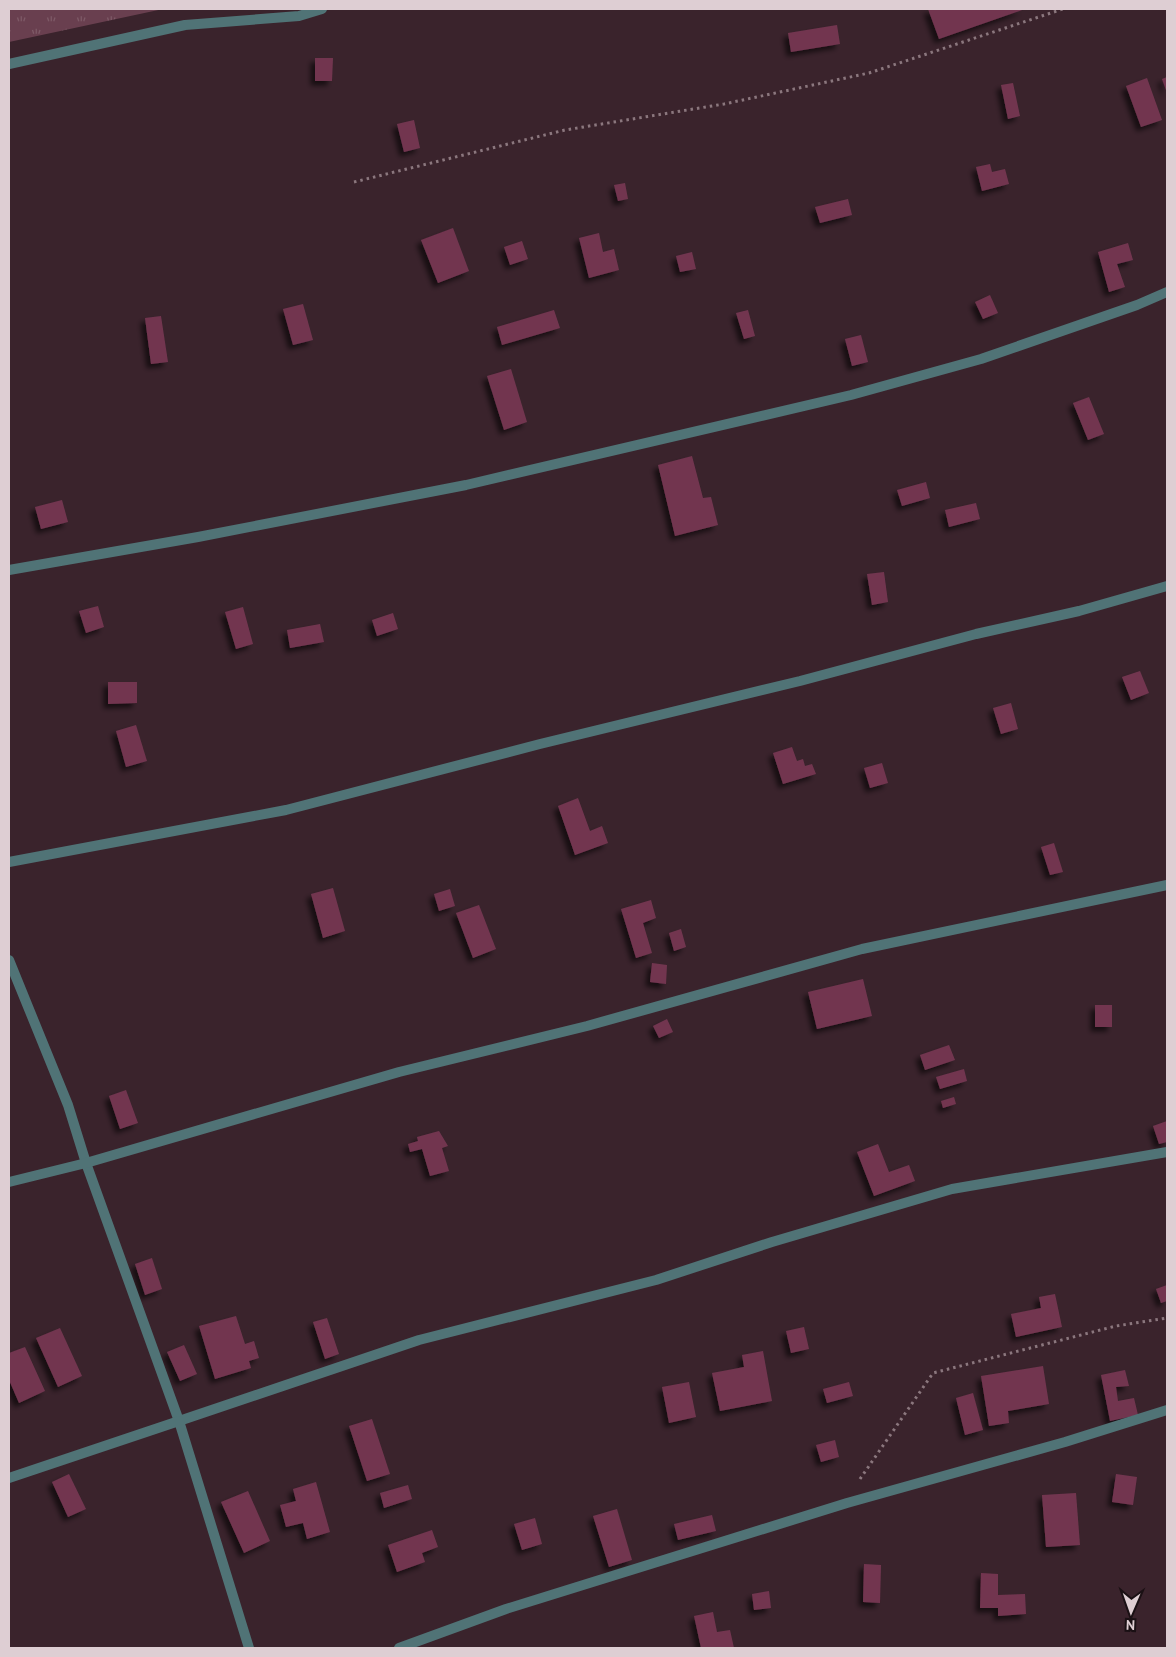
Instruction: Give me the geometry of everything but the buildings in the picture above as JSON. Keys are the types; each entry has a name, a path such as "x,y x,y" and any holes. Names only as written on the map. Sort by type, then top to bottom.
{"street":[{"path":"9,64 185,25 299,16 322,9"},
{"path":"9,570 198,537 466,485 851,395 981,359 1137,305 1167,292"},
{"path":"9,862 286,810 540,744 800,681 976,634 1079,611 1167,586"},
{"path":"9,1182 86,1163 399,1072 587,1026 862,949 1167,885"},
{"path":"9,960 68,1105 86,1163 179,1421 249,1648"},
{"path":"9,1478 88,1453 419,1340 656,1280 772,1242 952,1189 1167,1152"},
{"path":"399,1648 506,1609 847,1503 1065,1442 1167,1410"}],"path":[{"path":"354,182 565,130 724,104 869,73 1063,9"},
{"path":"847,1503 854,1487 933,1373 1116,1326 1167,1318"}],"green space":[{"path":"9,9 163,9 9,42"}]}
